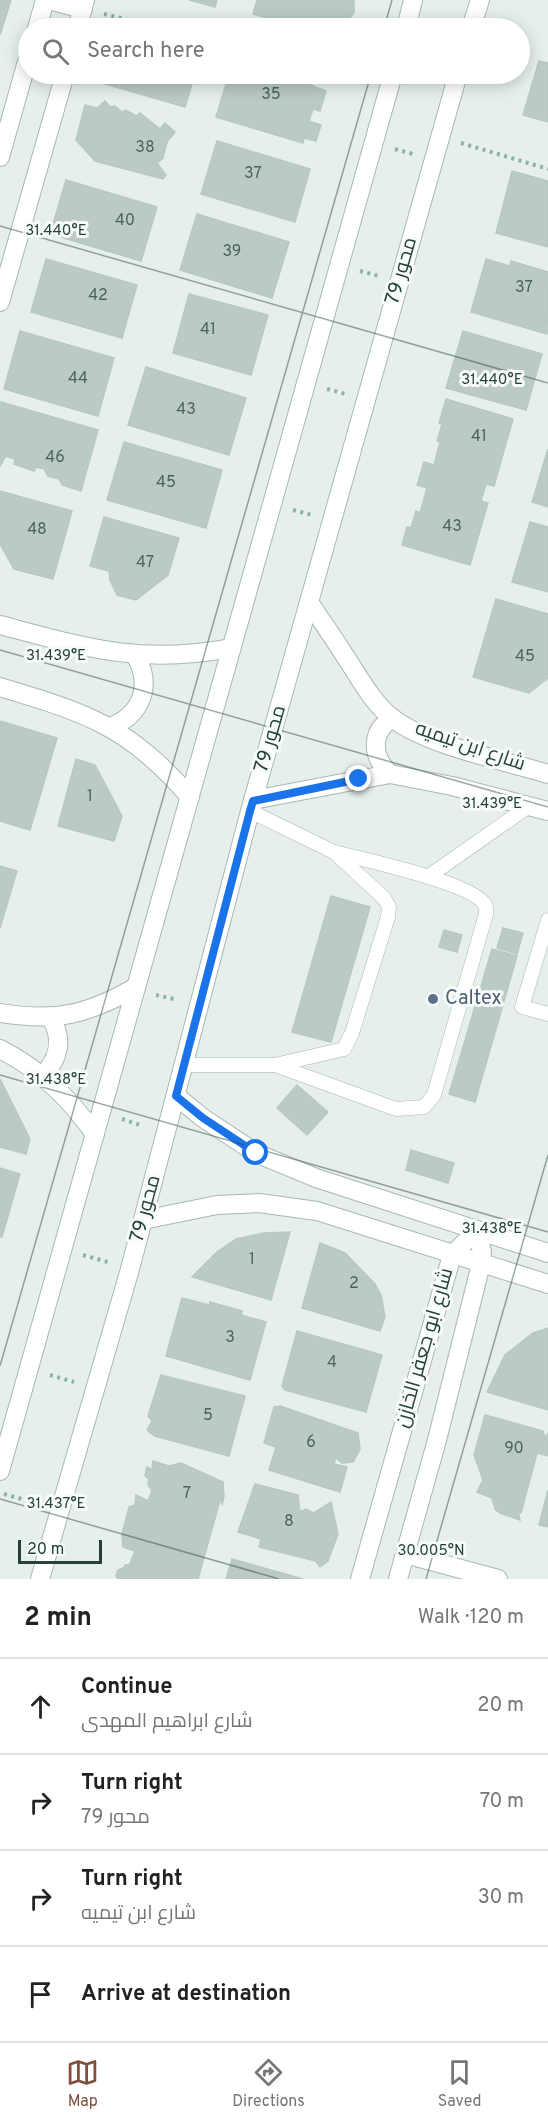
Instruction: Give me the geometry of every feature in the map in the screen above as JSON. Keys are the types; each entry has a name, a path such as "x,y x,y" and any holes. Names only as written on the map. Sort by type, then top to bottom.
{"street":[{"path":"41,18 47,0 84,4"},
{"path":"408,18 413,0"},
{"path":"474,18 480,0"},
{"path":"0,157 21,84"},
{"path":"0,302 62,84"},
{"path":"0,1471 390,84"},
{"name":"محور 79","path":"40,1579 130,1269 252,806 455,84"},
{"name":"شارع ابن تيميه","path":"309,602 359,680 375,701 393,718 423,734 456,747 548,774"},
{"path":"0,625 81,646 135,656 194,655 231,648"},
{"path":"111,727 130,717 142,698 144,676 135,656"},
{"path":"0,687 65,706 111,727 134,742 164,767 190,797"},
{"path":"390,774 377,758 375,745 378,732 384,723 393,718"},
{"name":"شارع ابن تيميه","path":"252,806 390,774 452,786 548,811"},
{"path":"0,1013 35,1019 71,1016 105,1005 135,989"},
{"path":"43,1075 50,1068 59,1048 56,1027 51,1018"},
{"path":"0,1049 43,1075 75,1106 95,1134"},
{"path":"176,1096 203,1118 256,1153 316,1178 548,1253"},
{"path":"143,1220 217,1205 259,1203 317,1211 548,1284"},
{"name":"شارع ابو جعفر الخازن","path":"360,1579 452,1255 477,1230"},
{"name":"شارع ابو جعفر الخازن","path":"398,1579 437,1440 481,1264 482,1252 477,1230"},
{"path":"405,1554 498,1579"}],"lane":[{"path":"183,1065 275,1065 332,1054 344,1049 352,1033 387,917 388,907 384,898 334,852 252,806"},
{"path":"429,876 529,806"},
{"path":"275,1065 396,1109 424,1107 434,1095 486,914 485,905 477,897 429,876 334,852"},
{"path":"548,920 522,1007 548,1014"}],"path":[{"path":"84,4 129,18"},
{"path":"440,137 548,169"},
{"path":"374,142 435,160"},
{"path":"339,265 399,282"},
{"path":"306,383 365,398"},
{"path":"272,505 331,520"},
{"path":"135,989 199,1004"},
{"path":"101,1113 166,1133"},
{"path":"62,1249 130,1269"},
{"path":"29,1368 95,1388"},
{"path":"0,1492 60,1510"}],"building":[{"path":"0,0 11,0 0,35"},
{"path":"189,0 217,0 215,7"},
{"path":"257,0 354,0 354,13 350,18 267,18 253,14"},
{"path":"539,61 548,63 548,122 523,115"},
{"path":"105,84 192,84 185,107"},
{"path":"226,84 310,84 326,91 320,111 313,109 309,121 321,125 316,141 304,138 303,143 216,117"},
{"path":"105,101 110,107 115,106 122,112 126,110 136,116 140,113 160,129 165,123 175,132 167,142 163,158 157,163 166,175 163,179 95,161 76,140 85,105 97,108"},
{"path":"217,141 310,169 295,222 201,194"},
{"path":"512,171 548,181 548,247 496,233"},
{"path":"66,180 157,207 141,261 50,234"},
{"path":"197,214 289,242 272,298 180,270"},
{"path":"46,259 137,285 122,338 31,312"},
{"path":"486,259 510,266 511,261 548,272 547,334 471,312"},
{"path":"189,294 268,315 251,375 173,353"},
{"path":"20,331 114,358 98,416 4,389"},
{"path":"463,331 542,354 526,410 446,388"},
{"path":"146,367 246,398 229,455 128,425"},
{"path":"446,399 513,419 494,486 486,484 481,501 488,503 470,565 402,545 407,527 411,528 416,511 420,513 427,488 417,485 424,462 434,465 440,442 437,441 442,424 439,423"},
{"path":"1,402 98,430 81,491 62,485 59,479 48,476 44,469 36,467 34,471 14,464 15,459 6,456 0,466"},
{"path":"124,442 222,470 206,528 107,500"},
{"path":"548,449 548,507 532,502"},
{"path":"0,491 72,511 53,579 14,569 0,544"},
{"path":"104,517 179,538 168,575 136,600 117,595 110,580 109,571 90,566"},
{"path":"530,522 548,527 548,592 512,582"},
{"path":"496,599 548,614 548,678 529,693 473,677"},
{"path":"0,721 57,738 30,830 0,821"},
{"path":"76,759 95,765 122,816 114,841 58,826"},
{"path":"0,866 17,871 0,928"},
{"path":"331,896 370,907 331,1042 292,1032"},
{"path":"503,928 523,933 517,954 497,948"},
{"path":"444,930 462,935 457,952 439,947"},
{"path":"492,949 517,956 475,1102 449,1094"},
{"path":"0,1079 30,1139 26,1154 0,1147"},
{"path":"297,1085 328,1112 307,1135 277,1108"},
{"path":"411,1150 454,1163 448,1183 406,1170"},
{"path":"0,1168 20,1174 2,1237 0,1237"},
{"path":"290,1232 271,1300 192,1277 217,1252 236,1239 264,1233"},
{"path":"320,1243 345,1253 375,1284 381,1295 385,1317 380,1331 302,1308"},
{"path":"182,1298 209,1305 210,1302 242,1311 241,1315 266,1322 250,1380 166,1356"},
{"path":"548,1328 548,1410 487,1392 505,1355 533,1333"},
{"path":"297,1331 382,1355 366,1412 285,1390 282,1386"},
{"path":"161,1375 245,1396 229,1456 155,1436 147,1430 152,1421 148,1416"},
{"path":"280,1406 358,1433 360,1449 353,1462 342,1463 336,1458 334,1464 347,1467 340,1492 269,1470 276,1447 264,1443 274,1407"},
{"path":"485,1415 543,1431 545,1438 548,1433 548,1456 537,1453 521,1513 518,1512 520,1520 500,1513 495,1509 492,1498 477,1492 483,1480 474,1455"},
{"path":"153,1461 169,1466 181,1463 223,1482 222,1505 221,1497 198,1579 118,1579 116,1576 118,1570 125,1565 134,1565 130,1564 135,1551 123,1547 122,1534 129,1507 135,1505 136,1495 148,1501 152,1491 148,1484 149,1479 145,1476 147,1467 152,1470"},
{"path":"255,1484 298,1495 300,1512 306,1509 314,1513 331,1502 338,1534 328,1561 320,1567 316,1561 259,1547 261,1539 238,1532"},
{"path":"548,1490 548,1527 539,1525"},
{"path":"232,1559 303,1579 226,1579"}],"place":[{"name":"Caltex","path":"433,999"}],"route":[{"path":"256,1153 227,1136 176,1096 250,811 253,801 359,779"}]}
